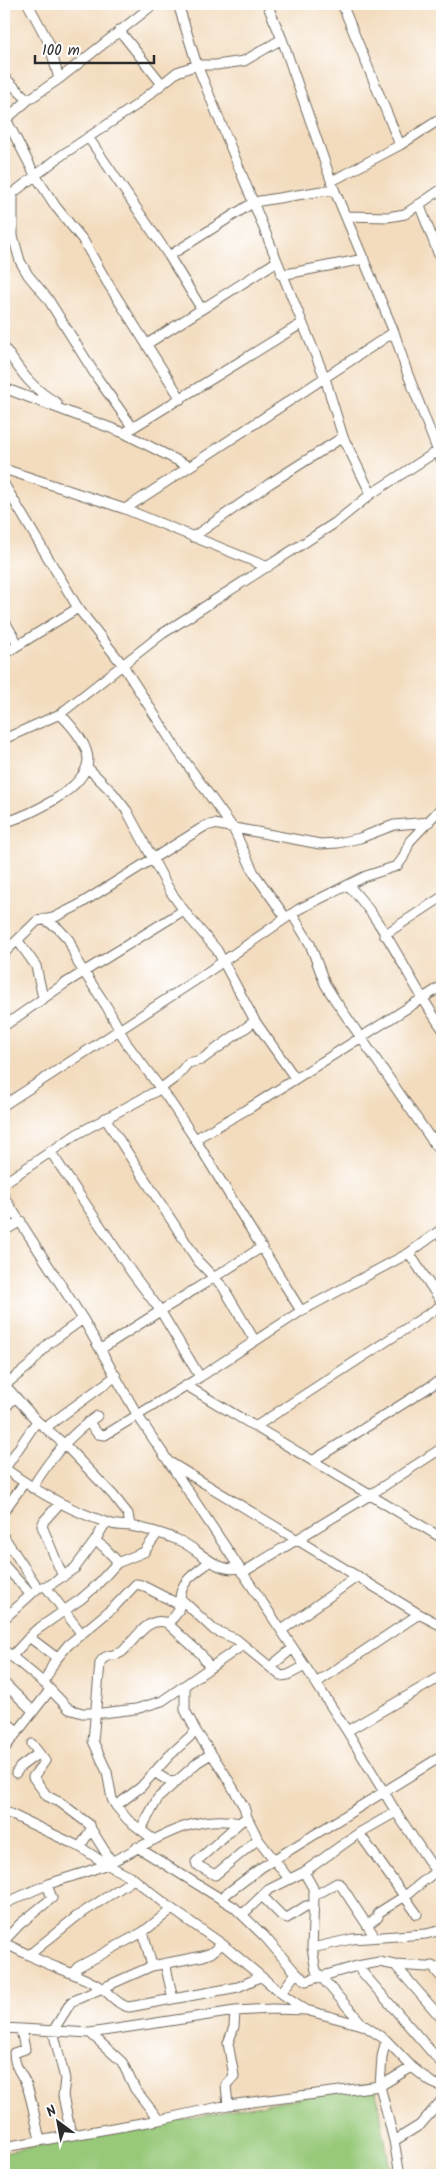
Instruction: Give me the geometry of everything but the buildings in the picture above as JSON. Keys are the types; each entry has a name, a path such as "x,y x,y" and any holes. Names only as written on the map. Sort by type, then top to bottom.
{"street":[{"path":"28,4 49,43 59,79"},
{"path":"154,4 59,79 28,100 5,120 35,175 56,207 83,240 112,290 181,399"},
{"path":"178,4 197,65 254,202 301,324 325,378 342,438 371,494"},
{"path":"267,4 282,39 333,185 394,332 406,372 440,449 442,462"},
{"path":"342,4 400,145"},
{"path":"119,30 162,84"},
{"path":"4,200 35,175 135,106 177,72 197,65 216,65 244,61 282,39"},
{"path":"4,77 28,100"},
{"path":"169,256 254,202 333,185 442,118"},
{"path":"88,137 202,308"},
{"path":"346,216 388,217 405,214 442,189"},
{"path":"12,193 13,236 20,261 28,275 48,299 98,379 133,428"},
{"path":"419,204 442,263"},
{"path":"281,275 364,260"},
{"path":"147,344 276,262"},
{"path":"124,433 301,324"},
{"path":"125,509 394,332"},
{"path":"4,347 27,381 40,393 73,412"},
{"path":"4,388 73,412 124,433 188,466"},
{"path":"192,537 269,484 342,438"},
{"path":"4,738 60,714 170,628 335,523 371,494 440,449"},
{"path":"4,469 125,509 268,567"},
{"path":"4,484 78,608 122,664 179,753 233,828 254,873 289,916 314,952 325,984 442,1155"},
{"path":"4,654 78,608"},
{"path":"4,620 18,644"},
{"path":"4,823 42,807 71,787 83,775 88,758 85,750 69,724 60,714"},
{"path":"86,767 118,799 170,891 184,910 203,930 225,961 255,1021 296,1078"},
{"path":"4,1105 225,961 289,916 366,876 393,868 399,864 410,841 442,807"},
{"path":"4,953 18,941 31,925 43,919 53,918 77,906 205,826 214,824 254,830 320,844 360,838 394,825 429,822"},
{"path":"348,885 368,907 422,999 442,1028"},
{"path":"384,935 442,897"},
{"path":"4,1026 83,972 184,910"},
{"path":"43,919 64,934 83,972 119,1030 140,1063 195,1139 301,1311"},
{"path":"18,941 36,966 43,998"},
{"path":"195,1139 251,1107 442,986"},
{"path":"4,1183 50,1151 105,1118 160,1089 176,1077 188,1063 201,1060 255,1021"},
{"path":"105,1118 198,1261 223,1287 255,1341"},
{"path":"432,1139 442,1132"},
{"path":"50,1151 132,1274 160,1310 200,1377"},
{"path":"4,1197 83,1319 138,1416 282,1630 396,1812 442,1881"},
{"path":"4,1231 21,1221"},
{"path":"88,1422 98,1434 105,1435 187,1386 301,1311 409,1253 442,1229"},
{"path":"101,1350 160,1310 262,1247"},
{"path":"255,1427 442,1304 409,1253"},
{"path":"83,1319 48,1344 30,1365 4,1385 37,1421 64,1444 113,1495 128,1514 130,1526"},
{"path":"45,1428 116,1376"},
{"path":"314,1460 442,1379"},
{"path":"187,1386 440,1535"},
{"path":"4,1410 15,1396"},
{"path":"4,1511 64,1444 97,1416"},
{"path":"37,1421 4,1469 59,1504 106,1522 130,1526 186,1544 210,1561 229,1569 241,1571 297,1540 442,1448"},
{"path":"168,1461 419,1614 442,1626"},
{"path":"59,1504 44,1520 42,1526 63,1577"},
{"path":"6,1613 30,1594 63,1577 81,1561 106,1522"},
{"path":"11,1657 29,1637 96,1586 118,1562 142,1554 157,1534"},
{"path":"4,1538 42,1588 64,1611 81,1633"},
{"path":"95,1541 104,1547 118,1562"},
{"path":"168,1623 175,1617 185,1583 210,1561"},
{"path":"4,1566 30,1594"},
{"path":"282,1630 358,1576"},
{"path":"4,1749 7,1739 17,1731 33,1711 47,1686 57,1658 81,1633 114,1607 137,1584 180,1602 214,1630 236,1639 281,1676 288,1675 305,1666"},
{"path":"316,1683 419,1614"},
{"path":"154,1840 128,1820 116,1806 112,1798 107,1772 93,1741 98,1671 102,1658 122,1652 151,1624 159,1621 168,1623 201,1654 210,1668"},
{"path":"29,1637 57,1658"},
{"path":"4,1650 47,1686 69,1709 77,1712 95,1712 149,1706 162,1701 244,1645"},
{"path":"270,1667 292,1648"},
{"path":"347,1731 442,1676"},
{"path":"4,1683 33,1711"},
{"path":"185,1686 185,1710 196,1731 244,1807 243,1820 289,1879"},
{"path":"4,1720 17,1731"},
{"path":"116,1806 141,1787 196,1731"},
{"path":"32,1744 45,1761 34,1775 36,1782 47,1796 61,1803 88,1823 109,1863"},
{"path":"16,1774 20,1767 39,1753"},
{"path":"141,1829 158,1798 198,1762 211,1754"},
{"path":"221,1898 275,1860 442,1756"},
{"path":"154,1772 165,1780 177,1782"},
{"path":"4,1811 80,1847 134,1879 172,1909 222,1944 281,1993 306,2010"},
{"path":"242,1915 262,1896 304,1872 358,1833 396,1812"},
{"path":"4,1904 47,1885 109,1863 154,1840 196,1823 209,1820 243,1820"},
{"path":"243,1820 196,1862 197,1865 215,1875 258,1839"},
{"path":"80,1847 91,1829"},
{"path":"358,1833 417,1914"},
{"path":"137,1848 221,1898 265,1937 296,1973 306,1981 379,1962 442,1968"},
{"path":"304,1872 313,1888 312,1948 316,1971 365,2026 386,2040 412,2067 431,2082 442,2087"},
{"path":"367,1925 378,1917 378,1913 405,1896 435,1872"},
{"path":"29,1955 76,1917 134,1879"},
{"path":"262,1896 281,1916 287,1918 337,1883 340,1884 375,1937"},
{"path":"47,1885 52,1898 20,1924 4,1942 42,1962 73,1972 102,1988 124,2006 238,1987 260,1977"},
{"path":"73,1972 78,1967 143,1932 172,1909"},
{"path":"312,1948 352,1939 426,1934 442,1930"},
{"path":"143,1932 152,1966"},
{"path":"71,2134 63,2096 64,2079 53,2031 71,2002 152,1966 203,1956 211,1953 222,1944"},
{"path":"165,1963 173,1999"},
{"path":"395,1965 442,2019"},
{"path":"358,1966 439,2053 442,2064"},
{"path":"432,1966 442,1978"},
{"path":"281,1993 296,1973"},
{"path":"4,2029 90,2033 234,2011 272,2009 306,2010 365,2026"},
{"path":"228,2105 226,2085 234,2076 228,2041 234,2027 234,2011"},
{"path":"21,2030 24,2049 14,2053 15,2065 28,2089 40,2140"},
{"path":"90,2033 122,2062 135,2089 159,2120"},
{"path":"386,2040 382,2057 380,2086 394,2141 400,2175"},
{"path":"4,2147 71,2134 97,2132 228,2105 380,2086 412,2067"},
{"path":"394,2141 420,2125 442,2100"}],"green space":[{"path":"375,2084 391,2175 4,2175 4,2152"}]}
